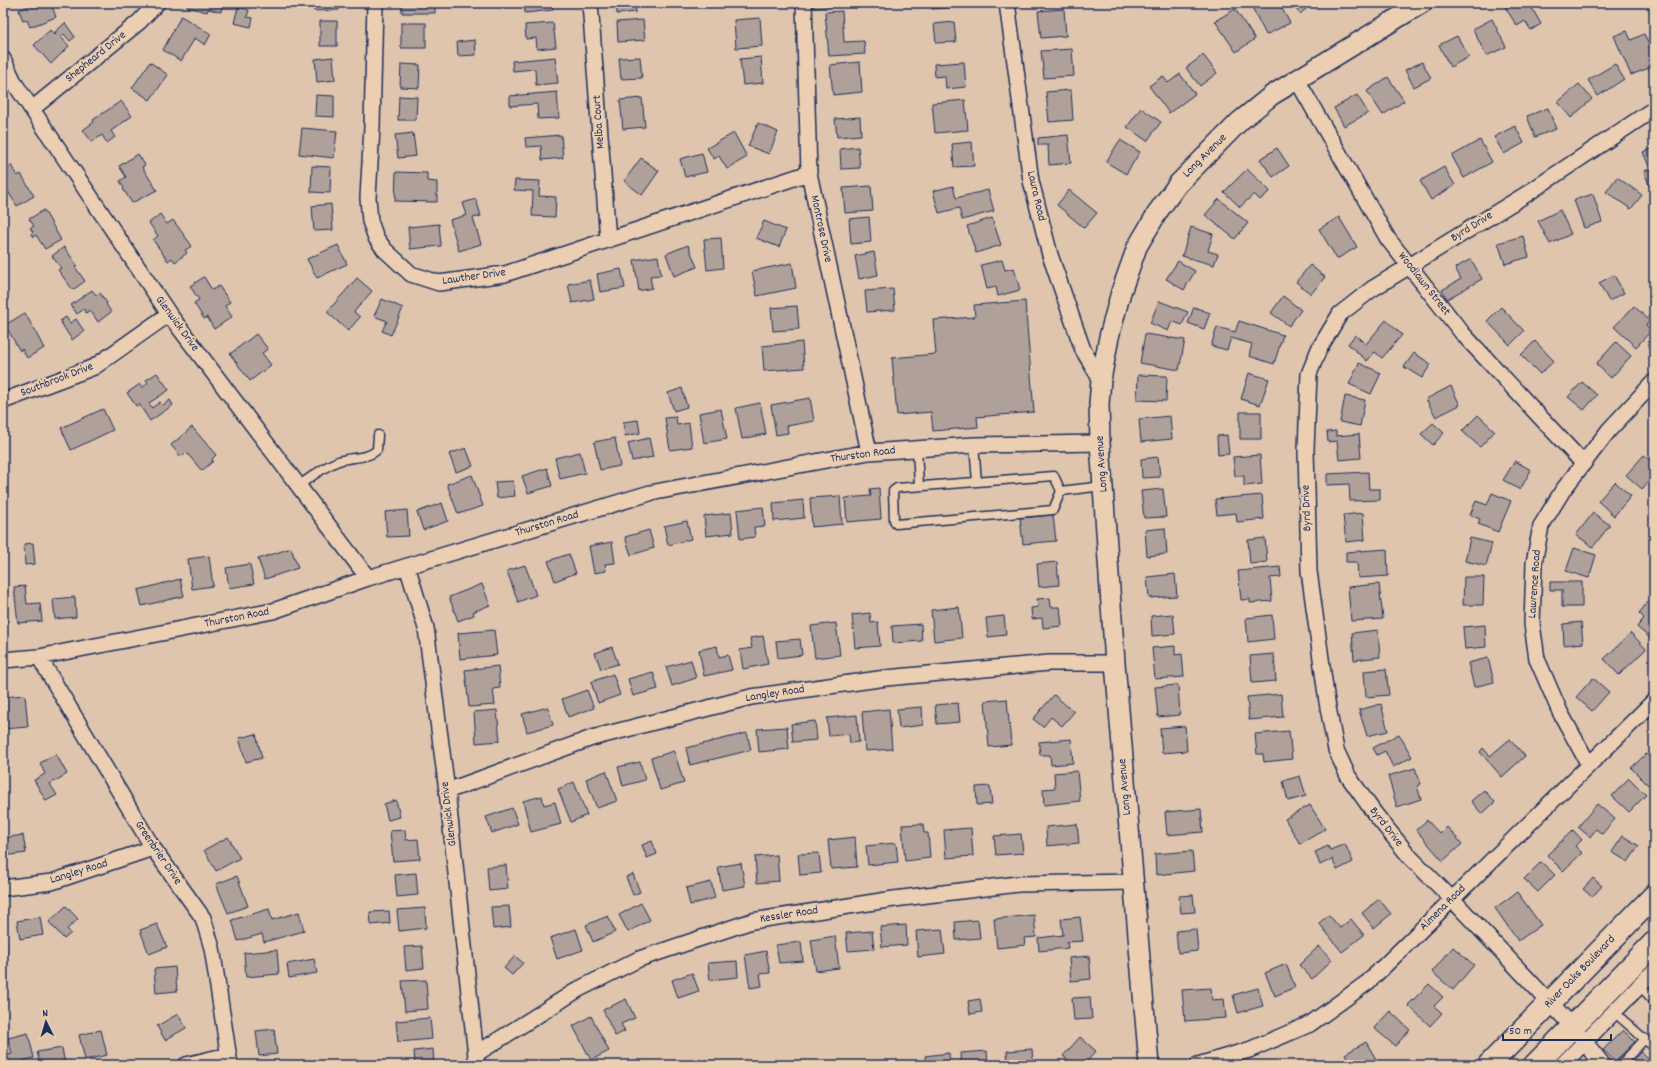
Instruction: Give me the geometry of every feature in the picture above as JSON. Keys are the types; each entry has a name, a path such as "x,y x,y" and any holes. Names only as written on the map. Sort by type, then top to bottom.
{"main road":[{"name":"River Oaks Boulevard","path":"1489,1065 1654,896"},
{"path":"1535,1065 1579,1034 1654,943"}],"street":[{"name":"Shepheard Drive","path":"32,109 139,22 157,3"},
{"name":"Lawther Drive","path":"375,3 372,127 368,198 370,221 376,238 385,250 411,274 439,283 505,274 809,174"},
{"name":"Melba Court","path":"590,3 608,240"},
{"name":"Montrose Drive","path":"804,3 809,174 869,452"},
{"name":"Laura Road","path":"1007,3 1031,181 1050,255 1083,350 1101,380"},
{"name":"Long Avenue","path":"1149,1065 1115,663 1100,443 1099,404 1101,380 1109,337 1121,292 1137,247 1159,210 1178,184 1240,121 1272,95 1422,3"},
{"name":"Glenwick Drive","path":"3,59 15,84 169,314 368,578"},
{"name":"Woodlawn Street","path":"1297,80 1388,239 1463,334 1583,463"},
{"name":"Byrd Drive","path":"1603,1065 1579,1034 1550,1002 1410,857 1375,814 1348,776 1336,750 1327,702 1309,571 1306,449 1309,374 1319,349 1340,314 1372,289 1524,195 1654,109"},
{"name":"Southbrook Drive","path":"3,400 94,367 169,314"},
{"name":"Lawrence Road","path":"1589,765 1560,712 1537,660 1532,624 1534,563 1541,526 1563,490 1609,430 1654,382"},
{"name":"Thurston Road","path":"3,660 39,657 273,612 368,578 650,493 869,452 974,445 1100,443"},
{"name":"Glenwick Drive","path":"407,566 426,628 447,791 476,1059"},
{"name":"Greenbrier Drive","path":"39,657 153,848 203,918 212,948 229,1060"},
{"name":"Langley Road","path":"447,791 592,738 751,696 886,678 1049,664 1115,663"},
{"name":"Almena Road","path":"1198,1065 1249,1050 1310,1024 1368,982 1654,701"},
{"name":"Langley Road","path":"3,888 52,882 153,848"},
{"name":"Kessler Road","path":"476,1059 578,989 639,958 752,921 894,899 1018,884 1133,882"},
{"path":"1562,1065 1579,1034 1614,1012 1654,972"},
{"path":"186,1065 229,1060"}],"lane":[{"path":"298,486 337,462 374,453 377,450 378,435"},
{"path":"974,445 977,482"},
{"path":"916,449 919,486"},
{"path":"1054,476 1061,491 1054,510 896,524 894,520 892,491 897,488 919,486 1054,476"},
{"path":"1061,491 1103,486"},
{"path":"1640,986 1654,1001"},
{"path":"1614,1012 1654,1045"},
{"path":"1620,1065 1645,1039"}],"building":[{"path":"31,3 51,3 56,17 30,27 27,20 23,21 19,10 31,5"},
{"path":"188,3 223,3 221,12 208,9 207,12 187,7"},
{"path":"313,3 338,3 339,10 314,11"},
{"path":"402,3 435,3 435,13 402,13"},
{"path":"524,3 552,3 553,10 525,13"},
{"path":"616,3 635,3 636,12 617,14"},
{"path":"739,3 759,3 760,5 739,7"},
{"path":"813,3 846,3 846,5 814,8"},
{"path":"931,3 959,3 960,7 932,9"},
{"path":"1264,3 1279,3 1290,23 1266,35 1253,9"},
{"path":"1291,3 1313,3 1300,14"},
{"path":"1512,3 1529,3 1541,24 1531,30 1525,21 1517,26 1505,7"},
{"path":"238,7 249,10 247,17 253,18 251,27 234,23"},
{"path":"1064,9 1066,36 1041,38 1038,11"},
{"path":"1235,9 1255,39 1236,52 1215,21"},
{"path":"842,11 844,42 864,41 865,54 829,56 825,12"},
{"path":"181,16 211,34 205,45 195,38 181,61 163,50"},
{"path":"760,18 762,46 736,48 734,20"},
{"path":"1492,19 1506,47 1486,56 1473,29"},
{"path":"643,20 645,40 618,42 617,22"},
{"path":"320,21 337,21 337,46 320,46"},
{"path":"954,22 956,42 936,43 934,24"},
{"path":"65,23 75,37 70,41 64,34 61,37 69,46 51,64 34,45 50,30 55,35 55,32"},
{"path":"401,23 426,23 426,48 401,48"},
{"path":"553,23 556,47 537,49 536,38 526,39 525,25"},
{"path":"1627,31 1631,40 1644,34 1654,56 1654,66 1631,75 1614,36"},
{"path":"1457,36 1469,57 1450,67 1439,45"},
{"path":"475,40 476,55 458,56 457,42"},
{"path":"1072,49 1074,76 1044,78 1041,51"},
{"path":"1203,55 1217,73 1200,86 1186,68"},
{"path":"333,57 335,80 317,82 315,59"},
{"path":"555,57 558,83 536,85 535,69 513,71 512,61"},
{"path":"640,57 642,78 621,79 619,58"},
{"path":"761,57 763,83 743,85 740,59"},
{"path":"150,62 168,75 150,100 132,88"},
{"path":"860,62 862,92 833,95 830,65"},
{"path":"964,62 966,87 946,89 945,76 935,77 934,64"},
{"path":"1422,62 1431,78 1414,87 1405,70"},
{"path":"401,64 420,65 419,88 400,87"},
{"path":"1615,64 1624,79 1598,96 1588,80"},
{"path":"1180,74 1195,94 1169,113 1149,86 1163,76 1168,83"},
{"path":"1388,77 1404,101 1383,115 1367,91"},
{"path":"1579,84 1592,99 1571,118 1558,102"},
{"path":"1071,90 1073,120 1049,122 1046,92"},
{"path":"557,92 559,118 538,119 537,104 510,106 510,96"},
{"path":"316,95 334,96 334,117 315,116"},
{"path":"1357,95 1368,113 1344,126 1334,108"},
{"path":"399,96 417,97 416,120 398,120"},
{"path":"642,98 645,127 623,129 620,100"},
{"path":"965,100 968,130 935,133 932,103"},
{"path":"121,101 132,116 111,131 115,137 107,143 102,135 92,142 83,130 94,122 93,120"},
{"path":"1141,108 1161,122 1147,141 1127,127"},
{"path":"1548,108 1556,129 1535,137 1527,116"},
{"path":"860,117 861,135 837,137 835,119"},
{"path":"758,123 778,132 769,154 748,146"},
{"path":"1515,126 1524,143 1504,154 1494,137"},
{"path":"302,128 337,131 334,158 299,154"},
{"path":"413,133 416,156 398,158 395,135"},
{"path":"734,133 747,157 727,169 719,156 714,159 707,148"},
{"path":"561,135 563,158 542,160 541,146 526,147 525,138"},
{"path":"1068,135 1071,163 1049,165 1048,145 1038,145 1038,138"},
{"path":"1120,140 1140,152 1126,174 1106,162"},
{"path":"1480,140 1492,162 1464,178 1452,156"},
{"path":"972,142 974,166 954,167 952,144"},
{"path":"858,147 860,168 841,169 840,149"},
{"path":"1277,148 1289,166 1273,177 1260,159"},
{"path":"1654,148 1654,183 1649,185 1644,171 1650,169 1643,152"},
{"path":"702,153 707,172 685,177 680,159"},
{"path":"138,154 145,165 142,167 157,190 132,203 120,181 126,177 119,166"},
{"path":"641,158 659,171 642,195 624,181"},
{"path":"11,165 17,176 21,174 34,196 17,206 4,185 6,184 3,179 3,170"},
{"path":"312,166 331,167 330,193 311,192"},
{"path":"1444,167 1455,185 1431,200 1420,181"},
{"path":"1247,169 1270,191 1260,200 1254,194 1240,207 1224,192"},
{"path":"396,172 427,173 427,181 437,182 437,202 395,201"},
{"path":"1617,177 1642,195 1631,209 1606,192"},
{"path":"515,180 540,181 539,196 556,197 555,217 532,216 533,191 514,190"},
{"path":"871,186 873,211 845,213 843,188"},
{"path":"953,186 956,198 988,190 994,211 962,220 959,208 939,213 933,191"},
{"path":"1069,190 1097,213 1084,228 1057,205"},
{"path":"1593,194 1602,222 1584,228 1574,200"},
{"path":"476,199 481,216 473,218 481,244 459,251 450,220 467,215 463,203"},
{"path":"1219,199 1248,223 1235,239 1205,215"},
{"path":"331,204 333,230 314,231 312,206"},
{"path":"44,210 61,240 45,249 36,235 33,237 31,234 33,232 30,228 34,226 29,219"},
{"path":"1560,210 1571,234 1550,244 1538,221"},
{"path":"160,214 167,224 173,220 192,246 185,250 187,253 175,262 172,258 168,261 153,240 158,236 149,223"},
{"path":"869,217 871,242 851,244 849,219"},
{"path":"1339,217 1357,247 1337,259 1319,229"},
{"path":"992,218 1001,245 976,253 967,226"},
{"path":"764,221 786,230 779,247 756,238"},
{"path":"439,224 441,246 410,249 408,227"},
{"path":"1191,227 1213,234 1208,251 1218,254 1214,265 1182,256"},
{"path":"1523,236 1529,257 1505,264 1498,243"},
{"path":"721,238 723,268 707,270 704,239"},
{"path":"338,245 347,264 317,278 307,259"},
{"path":"688,245 697,267 674,276 666,254"},
{"path":"64,247 77,265 75,267 85,281 73,290 58,270 61,268 52,256"},
{"path":"874,252 878,275 859,279 855,256"},
{"path":"658,256 661,275 650,276 652,288 639,291 634,260"},
{"path":"1471,259 1482,279 1447,299 1442,290 1461,279 1455,268"},
{"path":"1002,260 1005,270 1014,268 1020,290 998,296 996,287 987,289 981,265"},
{"path":"1178,261 1195,271 1184,290 1166,279"},
{"path":"792,263 796,288 757,296 752,271"},
{"path":"1310,265 1325,277 1311,294 1296,282"},
{"path":"621,269 625,288 600,292 597,274"},
{"path":"1614,275 1624,293 1609,301 1599,283"},
{"path":"204,277 212,290 219,286 230,302 225,306 232,317 214,329 207,317 204,319 194,303 199,300 190,286"},
{"path":"357,278 372,291 354,312 360,317 348,331 327,312"},
{"path":"590,280 594,299 572,303 568,284"},
{"path":"893,289 895,310 867,312 865,291"},
{"path":"92,290 96,295 100,293 111,312 98,322 90,310 86,313 84,309 77,314 71,305"},
{"path":"1283,296 1301,310 1289,326 1271,313"},
{"path":"382,299 403,308 391,335 382,331 387,321 374,316"},
{"path":"1025,301 1034,412 977,417 978,427 933,431 931,412 897,415 892,358 936,354 933,320 975,317 974,305"},
{"path":"1159,301 1188,312 1182,325 1172,321 1168,331 1150,323"},
{"path":"797,306 799,329 773,331 771,308"},
{"path":"1634,306 1650,321 1646,325 1651,331 1636,347 1614,327"},
{"path":"1194,307 1210,313 1204,329 1188,323"},
{"path":"1501,307 1524,331 1510,345 1487,321"},
{"path":"25,313 44,348 27,358 22,349 20,351 5,325"},
{"path":"66,317 70,323 76,319 84,331 72,340 60,321"},
{"path":"1386,320 1402,335 1382,358 1375,352 1367,361 1348,344 1355,335 1366,344"},
{"path":"1239,321 1283,335 1274,364 1249,356 1252,344 1231,338 1227,350 1211,346 1217,327 1235,332"},
{"path":"256,334 268,349 262,353 271,365 250,381 230,354"},
{"path":"1145,334 1185,340 1179,370 1140,363"},
{"path":"1535,341 1554,361 1540,374 1521,355"},
{"path":"802,342 804,368 764,371 762,346"},
{"path":"1616,342 1631,356 1611,378 1596,364"},
{"path":"1414,353 1431,364 1422,378 1404,367"},
{"path":"1359,363 1381,373 1371,394 1349,384"},
{"path":"157,373 169,390 149,403 152,408 160,402 163,405 170,400 173,405 150,421 139,404 136,406 127,393 140,384 142,388 148,383 146,380"},
{"path":"1249,373 1269,379 1260,405 1241,399"},
{"path":"1138,375 1167,376 1166,401 1137,400"},
{"path":"1582,382 1597,395 1584,410 1568,397"},
{"path":"1451,386 1460,405 1436,417 1426,399"},
{"path":"682,388 687,407 674,411 668,393"},
{"path":"1345,396 1365,400 1360,426 1340,422"},
{"path":"810,398 814,421 787,426 788,433 776,435 771,405"},
{"path":"760,403 766,434 742,439 736,408"},
{"path":"103,409 113,430 71,450 61,428"},
{"path":"721,409 727,439 704,443 699,413"},
{"path":"1240,412 1261,412 1261,439 1240,439"},
{"path":"1478,415 1495,431 1480,447 1462,431"},
{"path":"1170,416 1172,439 1141,442 1139,419"},
{"path":"676,417 677,425 689,423 692,447 670,450 665,418"},
{"path":"638,420 640,433 625,436 623,422"},
{"path":"1433,423 1444,433 1433,445 1421,434"},
{"path":"192,427 216,455 212,459 213,461 202,471 186,452 181,457 171,445"},
{"path":"1336,431 1336,436 1359,434 1361,458 1339,460 1337,441 1328,442 1327,432"},
{"path":"1227,435 1229,454 1218,455 1217,436"},
{"path":"615,438 620,466 600,470 594,442"},
{"path":"649,438 653,457 632,461 628,443"},
{"path":"466,448 473,466 456,472 449,454"},
{"path":"580,452 585,473 560,479 555,458"},
{"path":"1260,455 1262,484 1244,486 1244,476 1235,476 1233,457"},
{"path":"1644,455 1654,464 1654,476 1642,489 1626,475"},
{"path":"1158,457 1160,477 1142,478 1141,459"},
{"path":"1515,461 1531,470 1520,490 1503,480"},
{"path":"547,468 552,486 528,493 522,476"},
{"path":"1368,472 1369,489 1380,489 1380,500 1350,501 1349,484 1327,485 1327,474"},
{"path":"472,475 483,506 458,514 447,484"},
{"path":"513,481 515,496 497,498 495,482"},
{"path":"1615,482 1631,496 1614,516 1598,501"},
{"path":"879,488 881,519 847,522 845,498 871,496 870,489"},
{"path":"1163,489 1166,517 1144,518 1141,491"},
{"path":"1492,493 1511,501 1498,532 1478,524 1480,519 1470,515 1476,501 1487,505"},
{"path":"1262,495 1264,519 1237,522 1236,513 1217,515 1215,499"},
{"path":"840,496 842,524 812,527 810,498"},
{"path":"803,500 804,518 774,521 773,503"},
{"path":"442,503 448,521 423,530 417,512"},
{"path":"763,507 765,526 754,527 755,537 740,539 737,510"},
{"path":"407,510 409,536 387,537 385,512"},
{"path":"731,513 733,533 706,536 704,516"},
{"path":"1363,513 1365,540 1346,542 1343,515"},
{"path":"1593,513 1610,525 1593,547 1576,535"},
{"path":"1053,515 1056,541 1023,544 1020,518"},
{"path":"687,521 691,539 668,545 664,526"},
{"path":"1165,528 1167,554 1147,556 1145,530"},
{"path":"649,530 654,548 631,555 625,537"},
{"path":"1265,538 1267,562 1250,564 1248,540"},
{"path":"1470,538 1492,543 1486,566 1465,561"},
{"path":"612,542 615,563 605,564 606,571 594,573 589,546"},
{"path":"33,543 35,564 25,565 24,544"},
{"path":"291,548 298,568 265,579 258,559"},
{"path":"1574,548 1596,555 1589,578 1566,571"},
{"path":"1387,549 1388,576 1358,578 1357,562 1346,562 1346,552"},
{"path":"569,554 576,573 555,581 548,561"},
{"path":"209,556 213,586 192,589 188,559"},
{"path":"1057,562 1059,585 1039,587 1037,564"},
{"path":"250,564 254,584 229,588 226,568"},
{"path":"525,565 536,595 518,602 507,571"},
{"path":"1280,567 1281,577 1270,578 1272,601 1250,603 1250,599 1241,600 1238,571"},
{"path":"1175,574 1177,596 1149,598 1147,577"},
{"path":"1464,577 1484,577 1483,605 1463,605"},
{"path":"180,579 184,596 142,606 138,590"},
{"path":"1550,582 1582,582 1582,607 1562,607 1562,590 1550,590"},
{"path":"482,584 490,605 473,612 474,615 458,621 449,597"},
{"path":"1379,584 1383,619 1351,621 1348,587"},
{"path":"25,586 27,604 40,603 42,621 18,623 14,587"},
{"path":"75,597 76,617 55,619 53,599"},
{"path":"1652,597 1654,598 1654,634 1650,638 1637,627 1644,618 1639,613"},
{"path":"1050,598 1051,607 1060,607 1062,626 1043,628 1042,618 1032,619 1031,608 1038,607 1037,599"},
{"path":"3,607 5,607 7,626 3,626"},
{"path":"959,607 962,638 934,641 931,610"},
{"path":"870,613 871,623 878,622 880,646 855,648 852,615"},
{"path":"1173,614 1175,634 1152,636 1151,616"},
{"path":"1272,615 1274,639 1248,642 1246,618"},
{"path":"1004,616 1006,635 988,637 986,618"},
{"path":"1581,622 1583,643 1564,645 1563,624"},
{"path":"836,623 840,655 815,658 811,626"},
{"path":"921,624 922,641 893,643 892,626"},
{"path":"1485,625 1486,647 1465,649 1463,627"},
{"path":"494,630 497,655 460,659 458,633"},
{"path":"1378,630 1380,657 1354,660 1352,633"},
{"path":"1631,633 1646,649 1619,675 1604,659"},
{"path":"763,636 768,664 743,669 740,650 752,648 750,638"},
{"path":"800,639 802,655 778,658 776,641"},
{"path":"717,646 719,657 728,655 732,670 704,676 699,650"},
{"path":"1175,646 1175,655 1182,654 1184,677 1155,679 1152,648"},
{"path":"612,647 618,664 601,669 595,653"},
{"path":"1274,654 1276,681 1252,683 1250,656"},
{"path":"1488,658 1494,682 1474,687 1468,663"},
{"path":"691,660 696,678 672,686 666,667"},
{"path":"498,666 500,688 493,689 495,705 469,707 465,670"},
{"path":"1386,669 1389,695 1366,697 1364,671"},
{"path":"653,672 658,689 633,696 628,679"},
{"path":"613,674 620,695 598,703 591,682"},
{"path":"1593,678 1609,692 1592,711 1576,697"},
{"path":"1178,685 1180,715 1158,717 1155,687"},
{"path":"587,690 594,708 568,717 562,699"},
{"path":"1281,694 1283,717 1249,720 1247,697"},
{"path":"25,695 28,727 3,729 3,697"},
{"path":"1054,695 1074,712 1062,726 1051,717 1043,727 1033,719"},
{"path":"1007,699 1011,745 989,747 985,701"},
{"path":"958,703 960,722 937,724 935,705"},
{"path":"1381,704 1388,731 1367,736 1359,710"},
{"path":"548,707 553,725 527,732 522,714"},
{"path":"922,707 923,725 899,728 897,709"},
{"path":"889,709 892,749 865,751 862,712"},
{"path":"497,710 500,741 476,743 474,712"},
{"path":"857,715 859,742 850,743 849,734 829,736 827,718"},
{"path":"815,721 817,740 793,742 791,724"},
{"path":"1185,726 1187,751 1162,753 1160,728"},
{"path":"787,727 789,749 759,752 757,729"},
{"path":"1289,731 1292,759 1264,762 1263,754 1257,754 1255,734"},
{"path":"747,733 751,750 690,765 686,748"},
{"path":"256,734 262,758 246,762 239,738"},
{"path":"1399,734 1412,757 1393,767 1385,751 1377,755 1373,748"},
{"path":"1071,739 1073,763 1051,765 1050,755 1040,755 1039,742"},
{"path":"1510,739 1525,756 1502,777 1480,752 1483,748 1490,756"},
{"path":"674,751 684,783 660,790 651,758"},
{"path":"56,754 67,774 50,784 57,795 46,801 34,780 45,774 40,763"},
{"path":"1646,754 1654,762 1654,779 1648,785 1631,768"},
{"path":"640,762 645,780 623,786 618,767"},
{"path":"1415,768 1421,784 1417,786 1421,799 1397,807 1388,776"},
{"path":"606,771 617,801 597,808 586,779"},
{"path":"1077,771 1080,801 1044,805 1043,789 1055,788 1054,773"},
{"path":"1300,776 1306,796 1288,801 1283,781"},
{"path":"1629,778 1646,795 1629,812 1612,796"},
{"path":"574,782 587,815 571,822 558,789"},
{"path":"990,786 992,804 977,805 976,787"},
{"path":"1484,790 1495,802 1482,814 1471,801"},
{"path":"542,796 544,805 555,802 561,824 531,832 523,801"},
{"path":"396,800 400,817 388,820 384,804"},
{"path":"1597,804 1615,819 1602,834 1596,829 1590,837 1578,827"},
{"path":"1310,805 1325,829 1300,844 1285,819"},
{"path":"512,808 518,824 492,833 486,817"},
{"path":"1201,809 1203,832 1167,835 1165,812"},
{"path":"1427,820 1440,834 1447,827 1462,844 1443,861 1416,830"},
{"path":"923,824 924,833 928,833 930,858 905,861 902,825"},
{"path":"1077,824 1079,843 1047,846 1046,827"},
{"path":"971,828 973,856 946,858 944,830"},
{"path":"405,830 406,840 418,839 420,859 393,861 390,831"},
{"path":"1573,830 1582,840 1575,846 1582,853 1563,871 1547,855"},
{"path":"1021,834 1023,853 996,855 994,836"},
{"path":"23,835 26,853 3,856 3,838"},
{"path":"1623,836 1639,846 1628,862 1612,852"},
{"path":"228,837 240,858 216,871 204,850"},
{"path":"855,837 857,867 831,869 828,840"},
{"path":"652,841 657,854 647,858 642,845"},
{"path":"896,843 898,862 868,865 866,846"},
{"path":"1345,844 1353,862 1337,870 1332,859 1320,865 1315,852 1328,846 1330,850"},
{"path":"1192,851 1194,871 1156,875 1155,854"},
{"path":"819,853 821,873 800,875 798,854"},
{"path":"777,855 779,881 757,883 755,857"},
{"path":"1541,862 1555,875 1538,892 1524,879"},
{"path":"741,863 745,886 722,890 718,867"},
{"path":"506,865 508,889 489,891 487,867"},
{"path":"416,873 418,895 397,897 395,875"},
{"path":"633,874 640,892 633,895 626,877"},
{"path":"237,876 248,906 228,913 216,884"},
{"path":"1593,878 1602,886 1592,897 1583,889"},
{"path":"711,882 715,898 690,905 686,888"},
{"path":"1517,892 1541,925 1518,941 1495,908"},
{"path":"1193,895 1195,912 1181,913 1179,896"},
{"path":"1379,899 1391,914 1374,928 1362,913"},
{"path":"641,903 650,920 628,932 619,915"},
{"path":"66,906 78,919 67,929 71,933 64,939 49,922"},
{"path":"509,906 511,927 493,929 491,907"},
{"path":"425,908 426,928 399,931 397,910"},
{"path":"269,909 272,920 299,912 304,931 264,942 262,934 238,941 232,920"},
{"path":"389,911 390,923 371,925 370,912"},
{"path":"1034,915 1036,937 1024,938 1025,945 997,948 994,919"},
{"path":"1329,915 1340,928 1351,919 1364,935 1342,952 1319,923"},
{"path":"608,916 615,932 593,942 586,925"},
{"path":"40,917 43,935 20,939 17,921"},
{"path":"1080,917 1083,941 1067,942 1068,948 1039,951 1038,938 1063,935 1061,919"},
{"path":"978,920 980,938 956,940 955,922"},
{"path":"157,924 167,947 149,954 140,930"},
{"path":"3,925 5,925 7,956 3,956"},
{"path":"906,925 907,945 882,947 880,927"},
{"path":"576,929 583,950 557,959 550,938"},
{"path":"942,929 945,954 918,957 916,931"},
{"path":"1196,929 1198,951 1178,953 1176,931"},
{"path":"872,931 874,949 848,951 846,933"},
{"path":"835,936 839,968 816,971 811,940"},
{"path":"801,942 803,961 779,963 776,945"},
{"path":"422,946 424,968 406,970 404,947"},
{"path":"1319,946 1332,960 1312,979 1299,965"},
{"path":"1453,947 1474,965 1453,990 1432,972"},
{"path":"277,950 279,974 246,977 244,953"},
{"path":"766,951 770,973 760,974 762,986 750,988 745,955"},
{"path":"515,956 523,963 512,975 504,968"},
{"path":"1089,956 1091,979 1071,981 1069,958"},
{"path":"314,959 317,973 289,978 287,964"},
{"path":"737,961 738,977 710,980 708,963"},
{"path":"1286,964 1295,987 1275,996 1265,973"},
{"path":"175,967 177,991 156,993 154,969"},
{"path":"692,973 699,991 678,998 672,980"},
{"path":"426,980 428,1009 405,1011 402,981"},
{"path":"1429,984 1443,997 1434,1006 1442,1013 1430,1026 1408,1005"},
{"path":"1211,988 1212,1000 1224,999 1226,1018 1185,1021 1182,990"},
{"path":"1258,988 1263,1006 1238,1013 1233,995"},
{"path":"1090,997 1092,1019 1074,1020 1072,998"},
{"path":"626,999 635,1018 621,1024 625,1031 615,1036 603,1010"},
{"path":"980,999 982,1012 970,1014 968,1001"},
{"path":"1390,1011 1410,1030 1395,1046 1374,1028"},
{"path":"178,1014 186,1028 165,1040 157,1026"},
{"path":"591,1016 609,1051 591,1060 573,1026"},
{"path":"430,1018 432,1039 398,1042 396,1021"},
{"path":"274,1029 277,1054 259,1056 256,1031"},
{"path":"101,1030 107,1055 85,1060 79,1035"},
{"path":"1623,1030 1635,1042 1615,1061 1603,1050"},
{"path":"28,1033 34,1058 25,1060 26,1065 4,1065 3,1056 12,1054 8,1038"},
{"path":"1080,1037 1096,1051 1084,1065 1074,1065 1063,1056"},
{"path":"1366,1042 1376,1059 1370,1063 1371,1065 1351,1065 1345,1054"},
{"path":"62,1048 65,1065 40,1065 37,1052"},
{"path":"433,1049 434,1065 415,1065 414,1051"},
{"path":"1032,1049 1033,1065 1008,1065 1007,1051"},
{"path":"987,1051 988,1065 961,1065 960,1053"},
{"path":"1641,1052 1647,1058 1654,1052 1654,1065 1627,1065"},
{"path":"949,1053 950,1065 926,1065 925,1056"},
{"path":"524,1058 531,1065 517,1065"}]}
